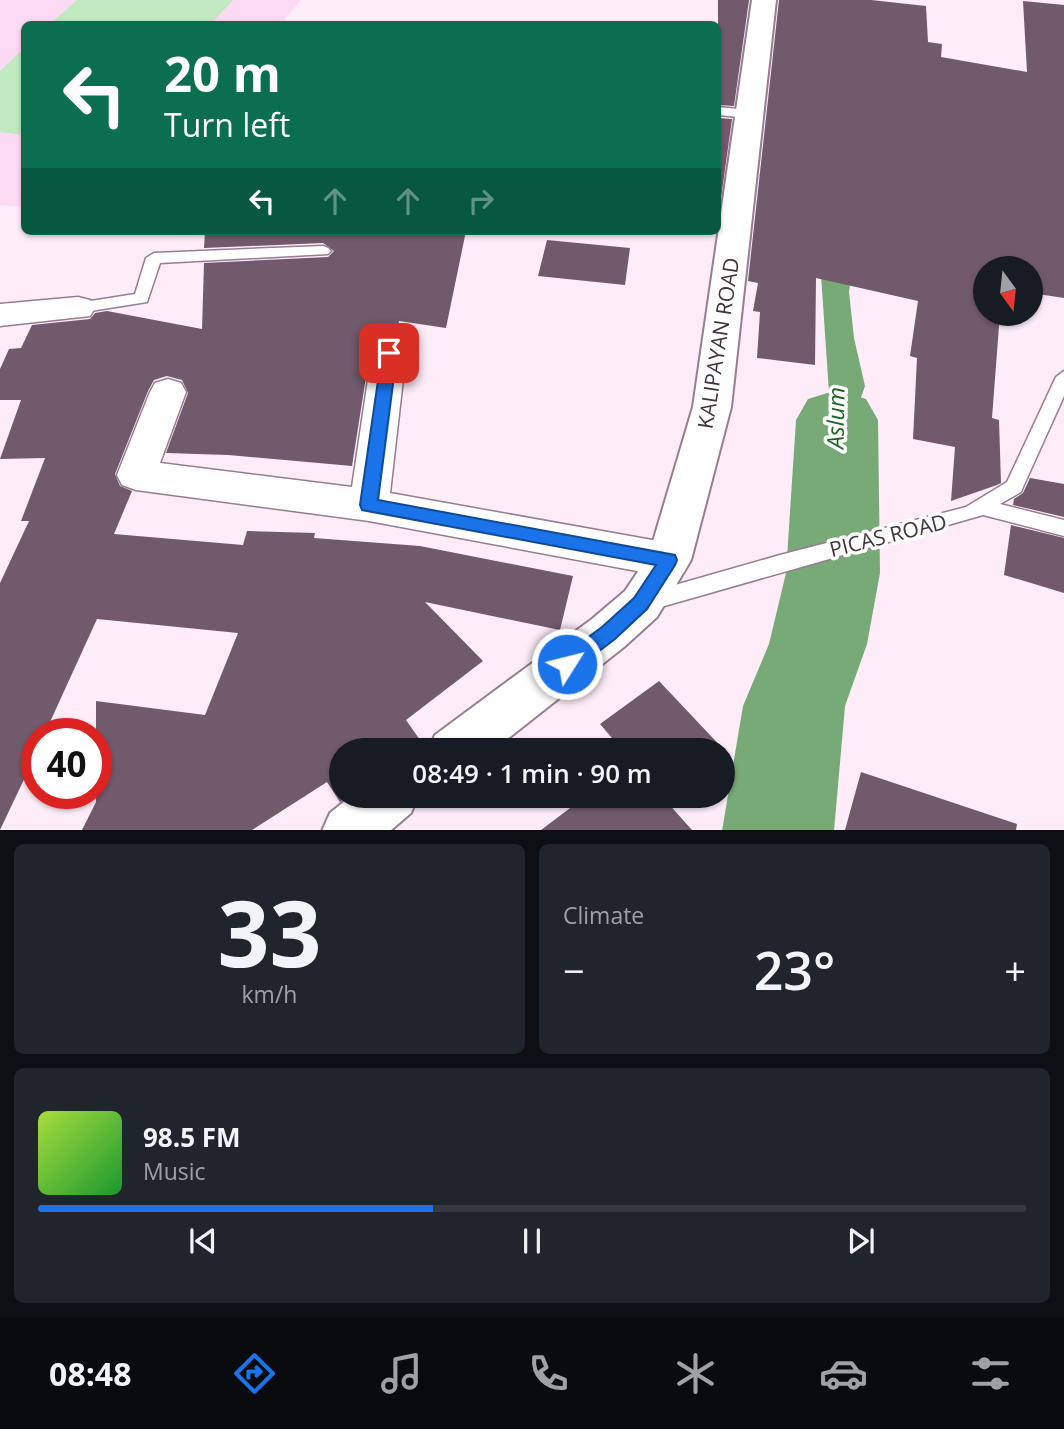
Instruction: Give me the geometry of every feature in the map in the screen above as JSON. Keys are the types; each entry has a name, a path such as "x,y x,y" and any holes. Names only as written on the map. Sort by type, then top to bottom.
{"street":[{"name":"KALIPAYAN ROAD","path":"470,738 608,633 641,604 668,560 712,407 733,113 764,0"},
{"path":"0,315 78,308"},
{"path":"369,505 389,353"},
{"path":"168,392 136,475 369,505 668,560"},
{"path":"349,830 378,808"}],"lane":[{"path":"78,308 141,298 154,258 323,251"},
{"name":"PICAS ROAD","path":"641,604 780,563 971,513 1014,486 1064,377"},
{"path":"981,507 1064,528"}],"shaded area":[{"path":"0,0 301,0 284,21 21,21 21,207 0,205"},
{"path":"77,0 233,0 214,21 53,21"},
{"path":"21,51 21,135 0,132 0,71"}],"water":[{"path":"818,230 851,277 849,292 854,338 865,386 857,409 856,528 811,535 817,460 829,393"},
{"path":"852,573 806,830 741,830 776,638 803,580"}],"building":[{"path":"718,0 749,0 734,106 721,105 721,21 718,21"},
{"path":"779,0 871,0 926,6 928,42 942,44 941,57 1027,72 1023,1 1064,5 1064,298 1043,295 1043,256 973,256 973,326 999,326 992,418 999,420 1001,483 951,501 955,447 913,439 917,358 910,356 918,301 816,278 815,365 757,358 760,312 753,311 758,283 748,281"},
{"path":"721,118 732,119 721,198"},
{"path":"205,235 465,235 446,328 399,321 396,340 376,341 370,352 352,466 228,455 166,453 188,393 182,380 167,376 154,380 148,391 115,474 120,486 132,491 114,534 243,545 247,531 315,533 314,538 420,546 573,576 560,630 425,602 483,661 406,720 419,738 329,738 329,785 327,782 252,830 82,830 92,809 112,809 112,718 96,718 96,701 205,715 238,633 97,619 52,718 21,718 21,786 0,830 0,583 29,521 21,521 45,458 0,459 21,400 0,400 0,369 9,349 21,348 32,325 90,319 95,313 107,311 202,329 204,263 328,257 334,251 323,243 204,248"},
{"path":"547,240 630,248 625,285 538,276"},
{"path":"1030,478 1064,484 1064,517 1013,505 1014,499 1023,493"},
{"path":"1011,525 1064,538 1064,593 1004,575"},
{"path":"659,681 713,738 612,738 600,724"},
{"path":"861,772 1017,824 1016,830 845,830"},
{"path":"570,808 672,808 692,830 541,830"}],"waterway":[{"name":"Aslum","path":"778,830 794,706 818,644 833,573 837,420"}],"route":[{"path":"389,353 369,505 668,560 641,604 567,664"}]}
